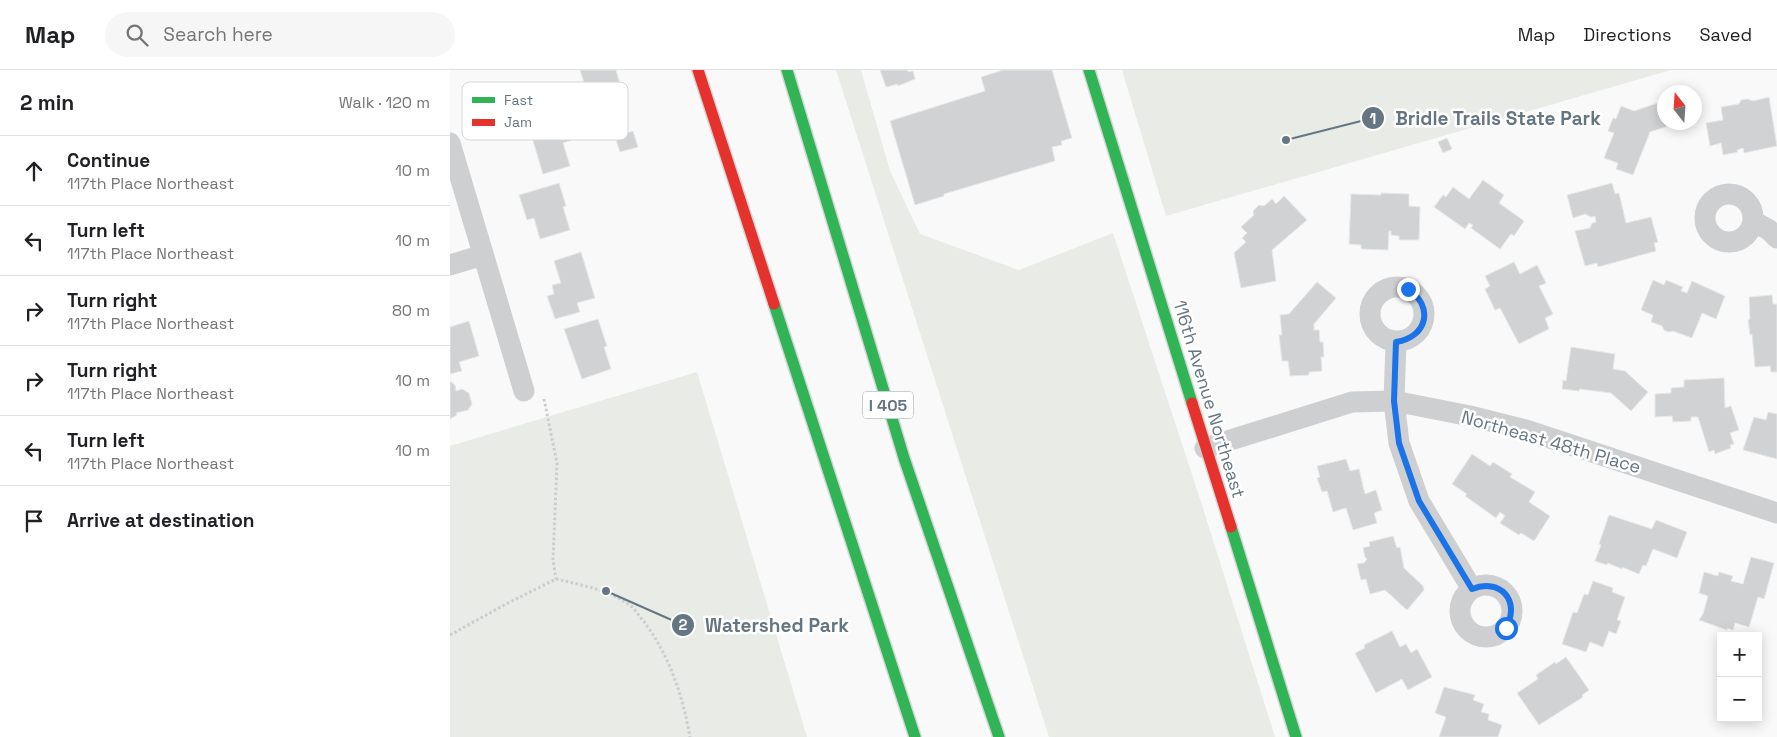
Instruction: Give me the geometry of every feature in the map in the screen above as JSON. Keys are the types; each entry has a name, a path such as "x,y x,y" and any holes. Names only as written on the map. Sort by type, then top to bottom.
{"main road":[{"path":"698,70 915,737"},
{"name":"I 405","path":"787,70 904,458 999,737"},
{"name":"116th Avenue Northeast","path":"1089,70 1296,737"}],"street":[{"path":"450,143 524,391"},
{"path":"1753,221 1769,230 1777,238"},
{"path":"450,265 482,255"},
{"path":"1396,342 1394,401 1399,443 1419,501 1472,589"},
{"name":"Northeast 48th Place","path":"1206,448 1352,402 1394,401 1470,416 1526,430 1777,513"}],"path":[{"path":"524,391 542,391 557,463 553,560 556,579"},
{"path":"450,635 497,608 556,579 607,593 632,607 648,627 668,662 687,717 690,737"}],"shaded area":[{"path":"836,70 861,70 890,171 920,234 1019,270 1113,233 1275,737 1049,737"},
{"path":"1122,70 1671,70 1166,216"},
{"path":"697,372 807,737 450,737 450,446"}],"building":[{"path":"580,70 616,70 620,82 584,82"},
{"path":"880,70 913,71 915,79 898,86 898,84 886,87"},
{"path":"1003,70 1052,70 1072,138 1061,141 1062,145 1052,147 1055,161 944,194 944,196 915,205 890,121 985,91 981,77"},
{"path":"1769,97 1777,146 1744,153 1743,148 1737,150 1738,152 1723,155 1721,143 1710,146 1706,123 1723,120 1721,107 1739,104 1741,100 1748,99 1753,101"},
{"path":"1657,103 1657,130 1650,132 1633,175 1616,169 1618,163 1604,158 1614,133 1608,131 1613,118 1616,119 1621,106 1634,111"},
{"path":"633,131 638,147 620,152 616,140 628,140 628,133"},
{"path":"1447,138 1452,149 1443,153 1438,142"},
{"path":"533,140 572,140 563,143 570,166 543,174"},
{"path":"1483,180 1504,195 1499,203 1524,221 1514,236 1511,234 1500,249 1471,228 1473,225 1469,223 1465,229 1434,207 1443,195 1446,197 1453,187 1469,199"},
{"path":"559,183 566,206 563,207 570,230 540,239 534,218 527,220 519,195"},
{"path":"1612,183 1615,194 1619,193 1626,223 1651,217 1658,242 1654,243 1656,251 1598,267 1597,263 1585,266 1575,231 1590,228 1592,223 1596,222 1595,216 1591,217 1585,214 1573,218 1567,195"},
{"path":"1381,193 1409,194 1409,206 1420,207 1419,240 1399,240 1399,236 1391,235 1391,231 1389,231 1388,250 1361,249 1361,245 1349,244 1351,194 1381,195"},
{"path":"1284,196 1307,220 1272,250 1276,281 1241,288 1234,253 1246,242 1242,238 1247,233 1241,227 1254,215 1253,211 1259,205 1264,206 1272,199 1276,204"},
{"path":"581,252 595,298 577,303 580,312 555,319 547,296 554,294 552,285 561,283 554,261"},
{"path":"1514,262 1520,274 1537,265 1546,283 1539,286 1553,314 1545,318 1549,329 1519,344 1500,308 1495,310 1485,289 1490,286 1485,276"},
{"path":"1653,280 1664,285 1666,280 1683,287 1681,291 1687,293 1692,281 1725,296 1716,319 1702,313 1692,338 1673,331 1668,332 1662,326 1651,322 1653,315 1641,310"},
{"path":"1317,282 1336,298 1314,324 1314,330 1319,330 1320,342 1323,342 1324,357 1321,357 1322,371 1309,372 1309,375 1290,376 1288,361 1282,361 1279,335 1282,335 1280,315 1289,314"},
{"path":"1772,295 1773,304 1777,304 1777,372 1771,372 1770,366 1755,367 1752,334 1750,335 1748,320 1750,319 1749,297"},
{"path":"598,319 607,346 604,347 611,369 582,379 564,329"},
{"path":"469,321 479,356 459,362 462,371 450,374 450,327"},
{"path":"1571,347 1615,354 1613,369 1625,371 1648,392 1631,411 1611,393 1562,389 1563,380 1566,381"},
{"path":"1724,378 1725,408 1731,406 1739,430 1730,433 1734,444 1730,445 1731,448 1715,454 1714,450 1709,452 1698,417 1691,417 1691,421 1673,422 1672,416 1655,417 1655,394 1671,393 1671,388 1684,387 1684,380"},
{"path":"450,381 455,385 456,391 462,389 469,393 472,404 468,410 456,413 457,415 450,419"},
{"path":"1768,412 1777,414 1777,459 1743,450 1754,417 1766,420"},
{"path":"1472,454 1490,466 1493,462 1512,474 1510,477 1535,492 1529,502 1550,516 1534,541 1521,533 1519,535 1500,523 1505,516 1500,512 1496,518 1465,496 1467,494 1452,484"},
{"path":"1346,459 1350,471 1359,469 1365,494 1376,490 1382,510 1374,513 1377,523 1353,530 1346,508 1333,512 1327,491 1322,492 1317,478 1320,477 1317,466"},
{"path":"1609,515 1652,529 1656,520 1687,532 1677,558 1653,549 1646,566 1643,565 1639,574 1622,567 1622,569 1608,563 1607,565 1595,561"},
{"path":"1393,536 1397,548 1400,547 1404,568 1423,586 1424,590 1407,610 1385,590 1370,594 1366,579 1361,580 1357,564 1364,563 1367,559 1363,548 1370,546 1369,542"},
{"path":"1751,557 1774,563 1764,599 1758,597 1749,627 1735,623 1733,630 1727,628 1727,630 1699,620 1703,614 1708,596 1699,593 1704,572 1718,576 1719,572 1733,576 1731,581 1743,584"},
{"path":"1593,581 1613,588 1612,592 1625,597 1617,620 1621,621 1616,634 1609,631 1603,647 1590,642 1586,652 1562,644 1573,612 1577,613 1584,594 1588,595"},
{"path":"1392,631 1400,647 1406,644 1411,653 1417,649 1432,677 1408,690 1402,679 1376,693 1355,653 1365,648 1364,645"},
{"path":"1566,657 1589,690 1582,695 1583,697 1539,725 1517,693 1538,679 1536,675"},
{"path":"1444,687 1475,695 1473,700 1484,704 1481,712 1489,714 1488,720 1502,725 1498,737 1439,737 1446,717 1435,713"}],"traffic: fast":[{"path":"787,70 904,458 999,737"},
{"path":"1089,70 1192,403"},
{"path":"774,304 915,737"},
{"path":"1231,527 1296,737"}],"traffic: jam":[{"path":"698,70 774,304"},
{"path":"1192,403 1231,527"}],"place":[{"name":"Bridle Trails State Park","path":"1286,140"},
{"name":"Watershed Park","path":"606,591"}],"route":[{"path":"1408,289 1416,294 1421,302 1424,310 1424,320 1414,336 1396,342 1394,401 1399,443 1419,501 1449,554 1472,589 1480,586 1489,586 1498,588 1506,594 1512,610 1511,620 1506,628"}]}
